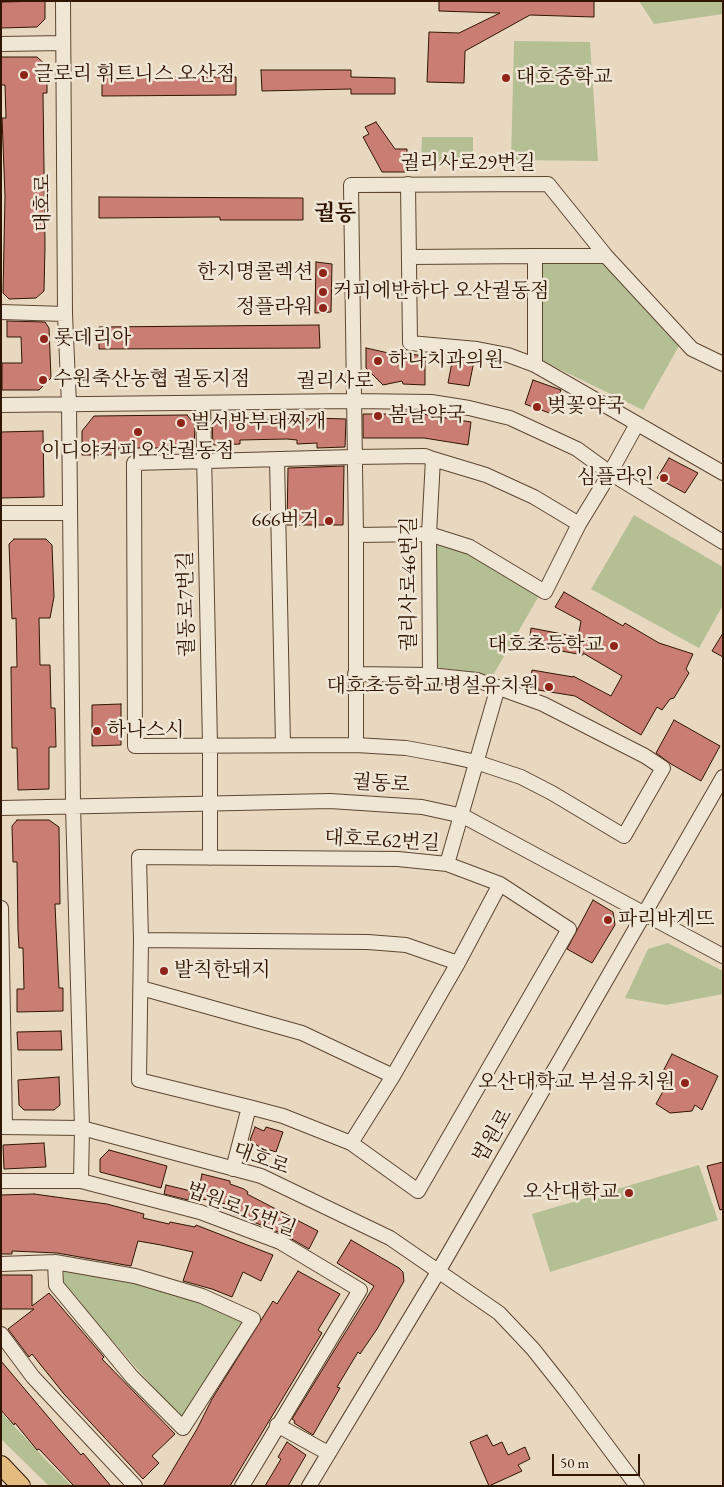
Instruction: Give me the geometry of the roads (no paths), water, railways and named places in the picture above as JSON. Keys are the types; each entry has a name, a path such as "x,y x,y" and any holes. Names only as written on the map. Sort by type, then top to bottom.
{"main road":[{"path":"1,1465 21,1486"}],"street":[{"name":"대호로","path":"63,1 65,314 69,404 73,806"},
{"path":"1,44 63,42"},
{"path":"408,184 410,343 477,349 508,355 535,365 723,473"},
{"name":"궐리사로29번길","path":"354,401 351,185 548,184 606,256 692,349 723,364"},
{"path":"535,256 535,365"},
{"path":"409,257 606,256"},
{"path":"1,312 65,314"},
{"path":"354,401 356,745"},
{"name":"궐리사로","path":"1,405 354,401 432,402 469,408 510,418 577,450 610,473 723,542"},
{"name":"궐동로7번길","path":"203,403 211,803 210,858"},
{"path":"356,535 429,534 470,546 545,592 579,524 637,424"},
{"path":"205,461 425,456 486,475 534,497 579,524"},
{"path":"277,459 283,745"},
{"name":"궐리사로46번길","path":"205,461 134,463 135,746 356,745 406,748 476,762 520,778 544,789 624,836 663,768 645,756 543,704 477,680 430,675 429,534 433,459"},
{"path":"1,513 69,513"},
{"path":"355,674 430,675"},
{"path":"447,864 498,687"},
{"name":"법원로","path":"309,1486 438,1272 723,777"},
{"name":"궐동로","path":"1,808 330,800 422,807 462,816 723,956"},
{"path":"73,806 82,1128 81,1181"},
{"name":"대호로62번길","path":"139,857 210,858 398,858 447,864 500,884 568,929 418,1191 351,1143 283,1116 139,1080 141,988 139,857"},
{"path":"351,1143 394,1076 500,884"},
{"path":"1,908 3,1127"},
{"path":"141,940 368,942 406,945 458,963"},
{"path":"141,988 302,1033 394,1076"},
{"path":"233,1169 249,1107"},
{"name":"대호로","path":"3,1127 82,1128 261,1176 390,1238 499,1313 533,1349 637,1486"},
{"name":"법원로15번길","path":"1,1181 81,1181 200,1212 280,1242 360,1290 242,1486"},
{"path":"1,1264 55,1262 136,1276 202,1296 253,1319 183,1428 132,1377 56,1285 55,1262"},
{"path":"1,1334 33,1377 135,1486"},
{"path":"277,1425 328,1453"}],"place":[{"name":"글로리 휘트니스 오산점","path":"24,75"},
{"name":"대호중학교","path":"506,78"},
{"name":"한지명콜렉션","path":"323,273"},
{"name":"커피에반하다 오산궐동점","path":"323,292"},
{"name":"정플라워","path":"323,308"},
{"name":"롯데리아","path":"44,339"},
{"name":"하나치과의원","path":"378,361"},
{"name":"수원축산농협 궐동지점","path":"43,380"},
{"name":"벚꽃약국","path":"537,407"},
{"name":"봄날약국","path":"378,416"},
{"name":"벌서방부대찌개","path":"181,423"},
{"name":"이디야커피오산궐동점","path":"138,432"},
{"name":"심플라인","path":"664,478"},
{"name":"666버거","path":"329,521"},
{"name":"대호초등학교","path":"614,646"},
{"name":"대호초등학교병설유치원","path":"549,687"},
{"name":"하나스시","path":"97,731"},
{"name":"파리바게뜨","path":"608,920"},
{"name":"발칙한돼지","path":"164,971"},
{"name":"오산대학교 부설유치원","path":"685,1083"},
{"name":"오산대학교","path":"629,1193"}],"district":[{"name":"궐동","path":"335,214"}]}
